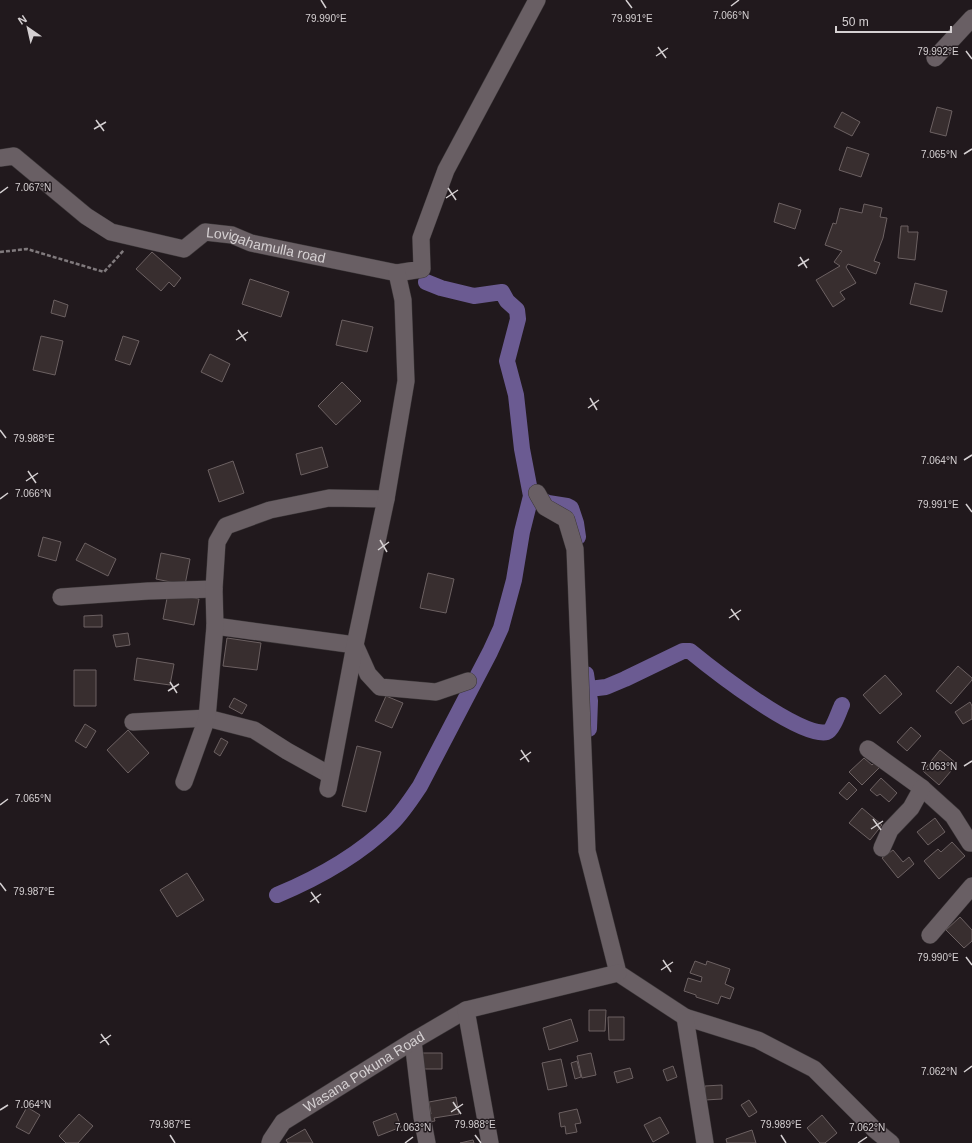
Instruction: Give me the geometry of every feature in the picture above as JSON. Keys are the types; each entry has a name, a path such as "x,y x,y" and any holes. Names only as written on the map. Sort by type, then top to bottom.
{"street":[{"name":"Lovigahamulla road","path":"0,158 14,156 86,216 111,232 184,249 205,232 232,235 252,243 397,273 422,269 421,238 446,170 537,0"},
{"path":"935,58 972,18"},
{"path":"133,722 207,718 254,730 287,751 329,782 355,644 386,499 406,381 403,300 397,273"},
{"path":"184,782 207,718 215,626 214,590 217,542 226,526 270,510 329,498 386,499"},
{"path":"541,500 566,519 575,549 587,851 618,973 685,1017 758,1040 814,1069 872,1136 891,1143"},
{"path":"61,597 148,591 214,590"},
{"path":"215,626 355,644"},
{"path":"355,644 368,674 380,687 436,692 468,681"},
{"path":"868,749 922,788 953,816 972,843"},
{"path":"882,848 890,830 911,808 922,788"},
{"path":"930,935 972,886"},
{"name":"Wasana Pokuna Road","path":"270,1143 283,1122 413,1041 466,1010 618,973"},
{"path":"466,1010 490,1143"},
{"path":"685,1017 705,1143"},
{"path":"413,1041 422,1116 427,1143"}],"path":[{"path":"0,252 27,249 104,272 136,238"}],"building":[{"path":"937,107 952,111 946,136 930,132"},
{"path":"842,112 860,122 852,136 834,127"},
{"path":"847,147 869,154 861,177 839,170"},
{"path":"779,203 801,210 795,229 774,222"},
{"path":"864,204 882,208 880,217 887,218 883,238 874,261 880,263 876,274 848,264 846,267 856,283 840,292 845,299 833,307 816,280 840,266 834,262 842,251 825,245 833,223 836,224 840,208 862,213"},
{"path":"901,226 908,226 908,232 918,232 915,260 898,258"},
{"path":"152,252 181,278 174,287 169,282 161,291 136,269"},
{"path":"250,279 289,292 281,317 242,304"},
{"path":"915,283 947,291 942,312 910,304"},
{"path":"54,300 68,305 65,317 51,313"},
{"path":"342,320 373,327 367,352 336,345"},
{"path":"41,336 63,341 55,375 33,370"},
{"path":"123,336 139,341 130,365 115,360"},
{"path":"210,354 230,364 222,382 201,372"},
{"path":"342,382 361,401 336,425 318,406"},
{"path":"322,447 328,467 301,475 296,454"},
{"path":"233,461 244,493 219,502 208,470"},
{"path":"43,537 61,542 56,561 38,556"},
{"path":"85,543 116,559 108,576 76,560"},
{"path":"161,553 190,559 185,585 156,579"},
{"path":"428,573 454,579 446,613 420,608"},
{"path":"168,593 199,599 194,625 163,619"},
{"path":"102,615 102,627 84,627 84,616"},
{"path":"128,633 130,645 116,647 113,635"},
{"path":"227,638 261,643 257,670 223,666"},
{"path":"137,658 174,664 170,685 134,680"},
{"path":"958,666 972,678 972,680 951,704 936,691"},
{"path":"74,670 96,670 96,706 74,706"},
{"path":"885,675 902,694 880,714 863,695"},
{"path":"386,696 403,703 392,728 375,721"},
{"path":"234,698 247,705 242,714 229,707"},
{"path":"970,702 972,706 972,719 963,724 955,712"},
{"path":"85,724 96,731 86,748 75,741"},
{"path":"911,727 921,736 907,751 897,742"},
{"path":"128,730 149,753 128,773 107,750"},
{"path":"221,738 228,742 220,756 214,752"},
{"path":"357,746 381,752 366,812 342,806"},
{"path":"940,750 957,764 939,785 923,771"},
{"path":"864,758 872,765 877,760 882,765 862,785 849,772"},
{"path":"881,778 897,793 889,802 880,794 877,796 870,790"},
{"path":"849,782 857,790 847,800 839,793"},
{"path":"862,808 882,825 870,840 849,823"},
{"path":"935,818 945,832 928,845 917,832"},
{"path":"952,842 965,856 939,879 924,861 938,849 941,852"},
{"path":"893,850 903,862 909,857 914,864 898,878 882,858"},
{"path":"187,873 204,900 177,917 160,890"},
{"path":"960,917 972,930 972,941 964,948 946,930"},
{"path":"695,961 706,965 707,961 730,969 725,984 734,988 730,999 721,996 718,1004 696,997 696,995 684,991 688,978 701,982 702,977 690,973"},
{"path":"589,1010 606,1010 605,1031 589,1031"},
{"path":"608,1017 624,1017 624,1040 609,1040"},
{"path":"571,1019 578,1041 549,1050 543,1028"},
{"path":"421,1053 442,1053 442,1069 421,1069"},
{"path":"591,1053 596,1075 582,1078 577,1056"},
{"path":"561,1059 567,1086 548,1090 542,1063"},
{"path":"577,1061 581,1077 575,1079 571,1063"},
{"path":"673,1066 677,1077 667,1081 663,1070"},
{"path":"630,1068 633,1078 617,1083 614,1072"},
{"path":"722,1085 722,1099 705,1100 705,1086"},
{"path":"456,1097 459,1114 434,1118 435,1121 428,1122 426,1115 431,1114 429,1102"},
{"path":"749,1100 757,1112 749,1117 741,1105"},
{"path":"27,1107 40,1115 29,1134 16,1127"},
{"path":"577,1109 581,1123 575,1124 577,1132 566,1134 565,1126 561,1127 559,1113"},
{"path":"396,1113 401,1127 378,1136 373,1122"},
{"path":"79,1114 93,1126 78,1143 66,1143 59,1136"},
{"path":"822,1115 837,1133 825,1143 820,1143 807,1128"},
{"path":"660,1117 669,1133 653,1142 644,1125"},
{"path":"305,1129 313,1143 288,1143 286,1140"},
{"path":"752,1130 756,1143 727,1143 726,1139"},
{"path":"473,1140 474,1143 460,1143"}],"waterway":[{"path":"277,895 308,881 352,855 380,834 404,810 420,786 490,652 501,628 514,580 522,532 531,496 522,449 516,395 507,361 518,319 517,310 507,301 502,292 474,296 441,288 426,282"},
{"path":"536,498 548,503 571,508 576,523 578,537"},
{"path":"589,689 606,687 683,651 690,651 757,701 798,725 815,731 827,732 834,724 842,705"},
{"path":"586,674 590,701 589,729"}]}
